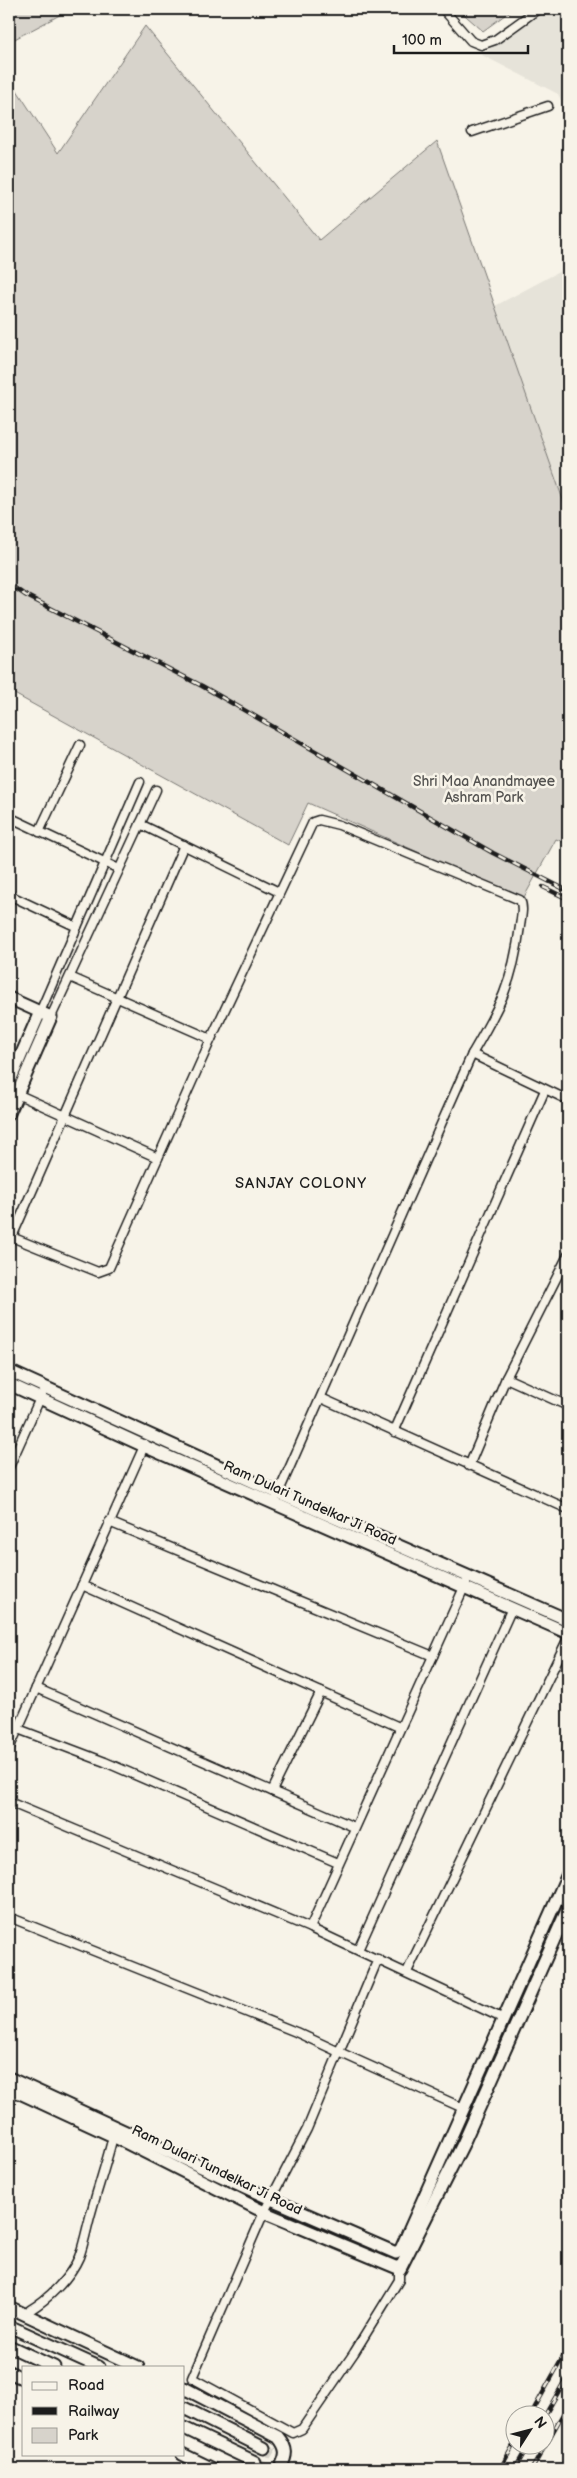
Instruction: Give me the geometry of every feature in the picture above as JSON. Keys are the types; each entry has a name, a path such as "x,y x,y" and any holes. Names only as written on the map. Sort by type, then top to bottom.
{"street":[{"path":"443,9 471,41 481,45 495,40 538,9"},
{"path":"472,132 548,106"},
{"path":"40,832 80,745"},
{"path":"9,1114 77,928 140,782"},
{"path":"9,1083 44,1018 70,977 156,790"},
{"path":"9,817 119,869"},
{"path":"184,846 10,1236 98,1272 104,1271 111,1264 210,1039 310,826 319,820 339,825 520,900 522,904 517,953 501,1004 472,1054 276,1498"},
{"path":"140,824 279,892"},
{"path":"9,895 77,928"},
{"path":"70,977 117,996 210,1039"},
{"path":"9,998 44,1018"},
{"path":"9,1007 44,1018"},
{"path":"472,1054 568,1100"},
{"path":"394,1432 545,1090"},
{"path":"17,1094 158,1158"},
{"path":"469,1466 506,1378 568,1255"},
{"name":"Ram Dulari Tundelkar Ji Road","path":"9,1371 43,1394 144,1446 276,1498 466,1582 568,1620"},
{"path":"506,1378 568,1406"},
{"name":"Ram Dulari Tundelkar Ji Road","path":"9,1384 43,1394 149,1435 276,1498"},
{"path":"9,1467 43,1394"},
{"path":"321,1398 568,1510"},
{"path":"9,1749 149,1435"},
{"path":"110,1522 433,1656"},
{"path":"310,1928 466,1582"},
{"name":"Ram Dulari Tundelkar Ji Road","path":"466,1582 512,1608 568,1633"},
{"path":"82,1584 399,1727"},
{"path":"358,1950 512,1608"},
{"path":"408,1972 568,1638"},
{"path":"36,1688 354,1827"},
{"path":"272,1791 321,1692"},
{"path":"18,1729 119,1768 338,1863"},
{"path":"9,1802 310,1928 408,1972 504,2019"},
{"path":"396,2253 401,2249 568,1874"},
{"path":"400,2269 408,2258 467,2136 568,1908"},
{"path":"9,1917 296,2032 463,2108"},
{"path":"280,2469 287,2452 278,2436 192,2378 264,2212 307,2129 378,1959"},
{"path":"9,2078 271,2199 396,2253"},
{"name":"Ram Dulari Tundelkar Ji Road","path":"9,2088 113,2136 264,2212 400,2269"},
{"path":"28,2316 30,2310 42,2303 67,2275 78,2258 93,2205 102,2182 113,2136"},
{"path":"185,2388 232,2406 293,2433 302,2429 354,2353 399,2280 400,2269 396,2253"},
{"path":"9,2307 136,2366"},
{"path":"9,2326 97,2366"},
{"path":"9,2346 52,2366"},
{"path":"9,2372 22,2378"},
{"path":"185,2408 264,2448"},
{"path":"185,2428 255,2462"},
{"path":"185,2455 214,2469"}],"shaded area":[{"path":"543,9 568,9 568,114 558,94 482,55"},
{"path":"568,267 568,516 495,306"}],"green space":[{"path":"9,9 71,9 9,42"},
{"path":"458,9 513,9 483,31"},
{"name":"Shri Maa Anandmayee Ashram Park","path":"145,26 319,240 437,141 568,514 568,844 556,839 523,899 308,803 288,845 9,691 9,78 58,153"}],"tunnel":[{"path":"264,2448 298,2469"},
{"path":"255,2462 266,2469"}],"railway":[{"path":"9,584 25,595 202,686 493,853 568,891"},
{"path":"543,887 568,899"},
{"path":"536,2406 568,2348"},
{"path":"550,2406 568,2375"},
{"path":"532,2469 568,2405"},
{"path":"500,2469 507,2456"},
{"path":"515,2469 522,2456"}],"district":[{"name":"SANJAY COLONY","path":"301,1183"}]}
